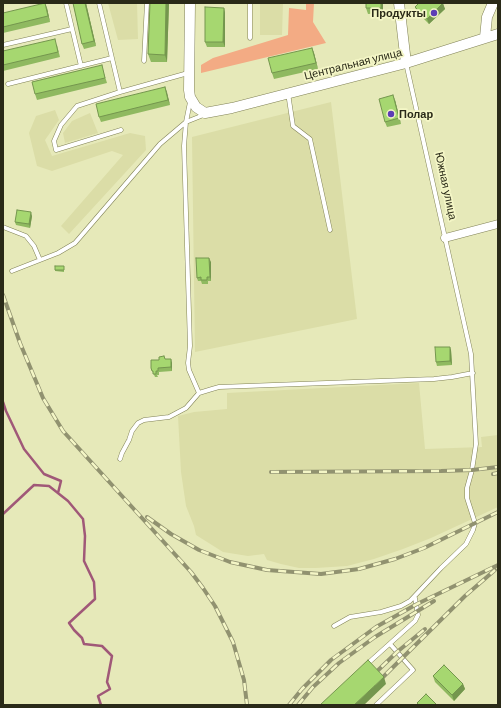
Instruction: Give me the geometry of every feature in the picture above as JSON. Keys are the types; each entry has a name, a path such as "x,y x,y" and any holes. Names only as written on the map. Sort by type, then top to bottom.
{"street":[{"path":"190,3 190,97 199,110 205,113 212,112"},
{"name":"Южная улица","path":"399,3 406,63"},
{"path":"485,37 487,17 493,3"},
{"name":"Центральная улица","path":"212,112 406,63 498,34"},
{"path":"445,238 498,224"}],"lane":[{"path":"66,3 81,66"},
{"path":"99,3 120,92"},
{"path":"144,61 147,3"},
{"path":"250,3 250,38"},
{"path":"3,45 72,29"},
{"path":"8,84 112,58"},
{"name":"Южная улица","path":"406,63 468,338 473,373 476,444 472,470 467,488 467,498 475,523 474,530 466,544 441,568 415,598"},
{"path":"121,130 56,150 54,141 61,125 77,106 120,92 190,73"},
{"path":"288,92 293,126 310,139 330,230"},
{"path":"190,97 184,146 190,346 188,363 199,393"},
{"path":"12,272 65,249 75,243 160,144 186,122 212,112"},
{"path":"3,227 26,236 34,246 40,260"},
{"path":"120,459 132,431 138,423 144,420 169,417 186,408 199,393 220,387 434,379 473,373"},
{"path":"334,626 350,617 372,614 401,606 415,598 418,615 416,618 390,644 361,669"},
{"path":"376,705 413,670 390,644"}],"shaded area":[{"path":"108,3 137,3 138,39 118,40"},
{"path":"260,3 283,3 282,35 260,35"},
{"path":"306,3 314,3 313,22 326,43 201,73 201,65 213,58 288,35 289,8 306,10"},
{"path":"331,102 357,319 195,352 192,137"},
{"path":"55,110 59,120 45,140 52,156 130,133 145,136 146,150 69,234 61,226 123,155 112,151 52,171 37,166 29,133 36,116"},
{"path":"90,113 98,133 65,143 63,133 72,121"},
{"path":"419,383 425,449 482,447 481,437 498,435 498,507 431,538 403,549 347,566 299,568 267,560 264,554 248,556 223,552 196,535 186,506 181,472 178,416 194,412 227,409 227,393"}],"building":[{"path":"45,3 48,16 3,27 3,13"},
{"path":"73,3 85,3 94,41 82,44"},
{"path":"150,3 166,3 165,55 148,54"},
{"path":"366,3 381,3 381,8 366,8"},
{"path":"419,3 443,3 427,19 415,7"},
{"path":"205,7 224,8 223,42 205,42"},
{"path":"55,39 58,52 3,65 3,51"},
{"path":"312,48 316,63 272,73 268,58"},
{"path":"102,65 105,78 35,94 32,82"},
{"path":"165,87 168,100 99,117 96,104"},
{"name":"Полар","path":"393,95 399,118 385,122 379,99"},
{"path":"17,210 31,212 29,224 15,222"},
{"path":"196,258 209,258 210,277 207,277 207,280 201,280 201,277 197,278"},
{"path":"55,266 64,266 64,270 55,270"},
{"path":"435,347 450,347 450,361 436,362"},
{"path":"164,356 165,359 171,359 171,367 158,368 156,374 153,374 151,360 159,360 159,357"},
{"path":"368,660 384,677 354,705 320,705"},
{"path":"444,665 463,684 452,695 433,676"},
{"path":"426,694 437,705 419,705 417,703"}],"waterway":[{"path":"3,402 24,449 44,474 61,481 58,493"},
{"path":"3,514 34,485 49,486 68,501 83,519 85,536 84,561 94,582 95,599 69,623 82,638 84,644 102,646 112,656 107,682 110,689 98,696 101,705"}],"railway":[{"path":"3,295 20,343 43,398 63,431 191,572 215,606 233,642 244,680 247,705"},
{"path":"271,472 441,471 498,467"},
{"path":"493,474 498,473"},
{"path":"147,517 171,534 199,550 230,562 267,570 321,574 359,569 395,559 424,548 498,512"},
{"path":"289,705 302,689 331,660 376,627 417,604 498,565"},
{"path":"375,685 465,596 495,570"},
{"path":"298,705 313,687 339,663 375,637 434,601"},
{"path":"370,678 397,652 425,629"}],"place":[{"name":"Продукты","path":"434,13"},
{"name":"Полар","path":"391,114"}]}
